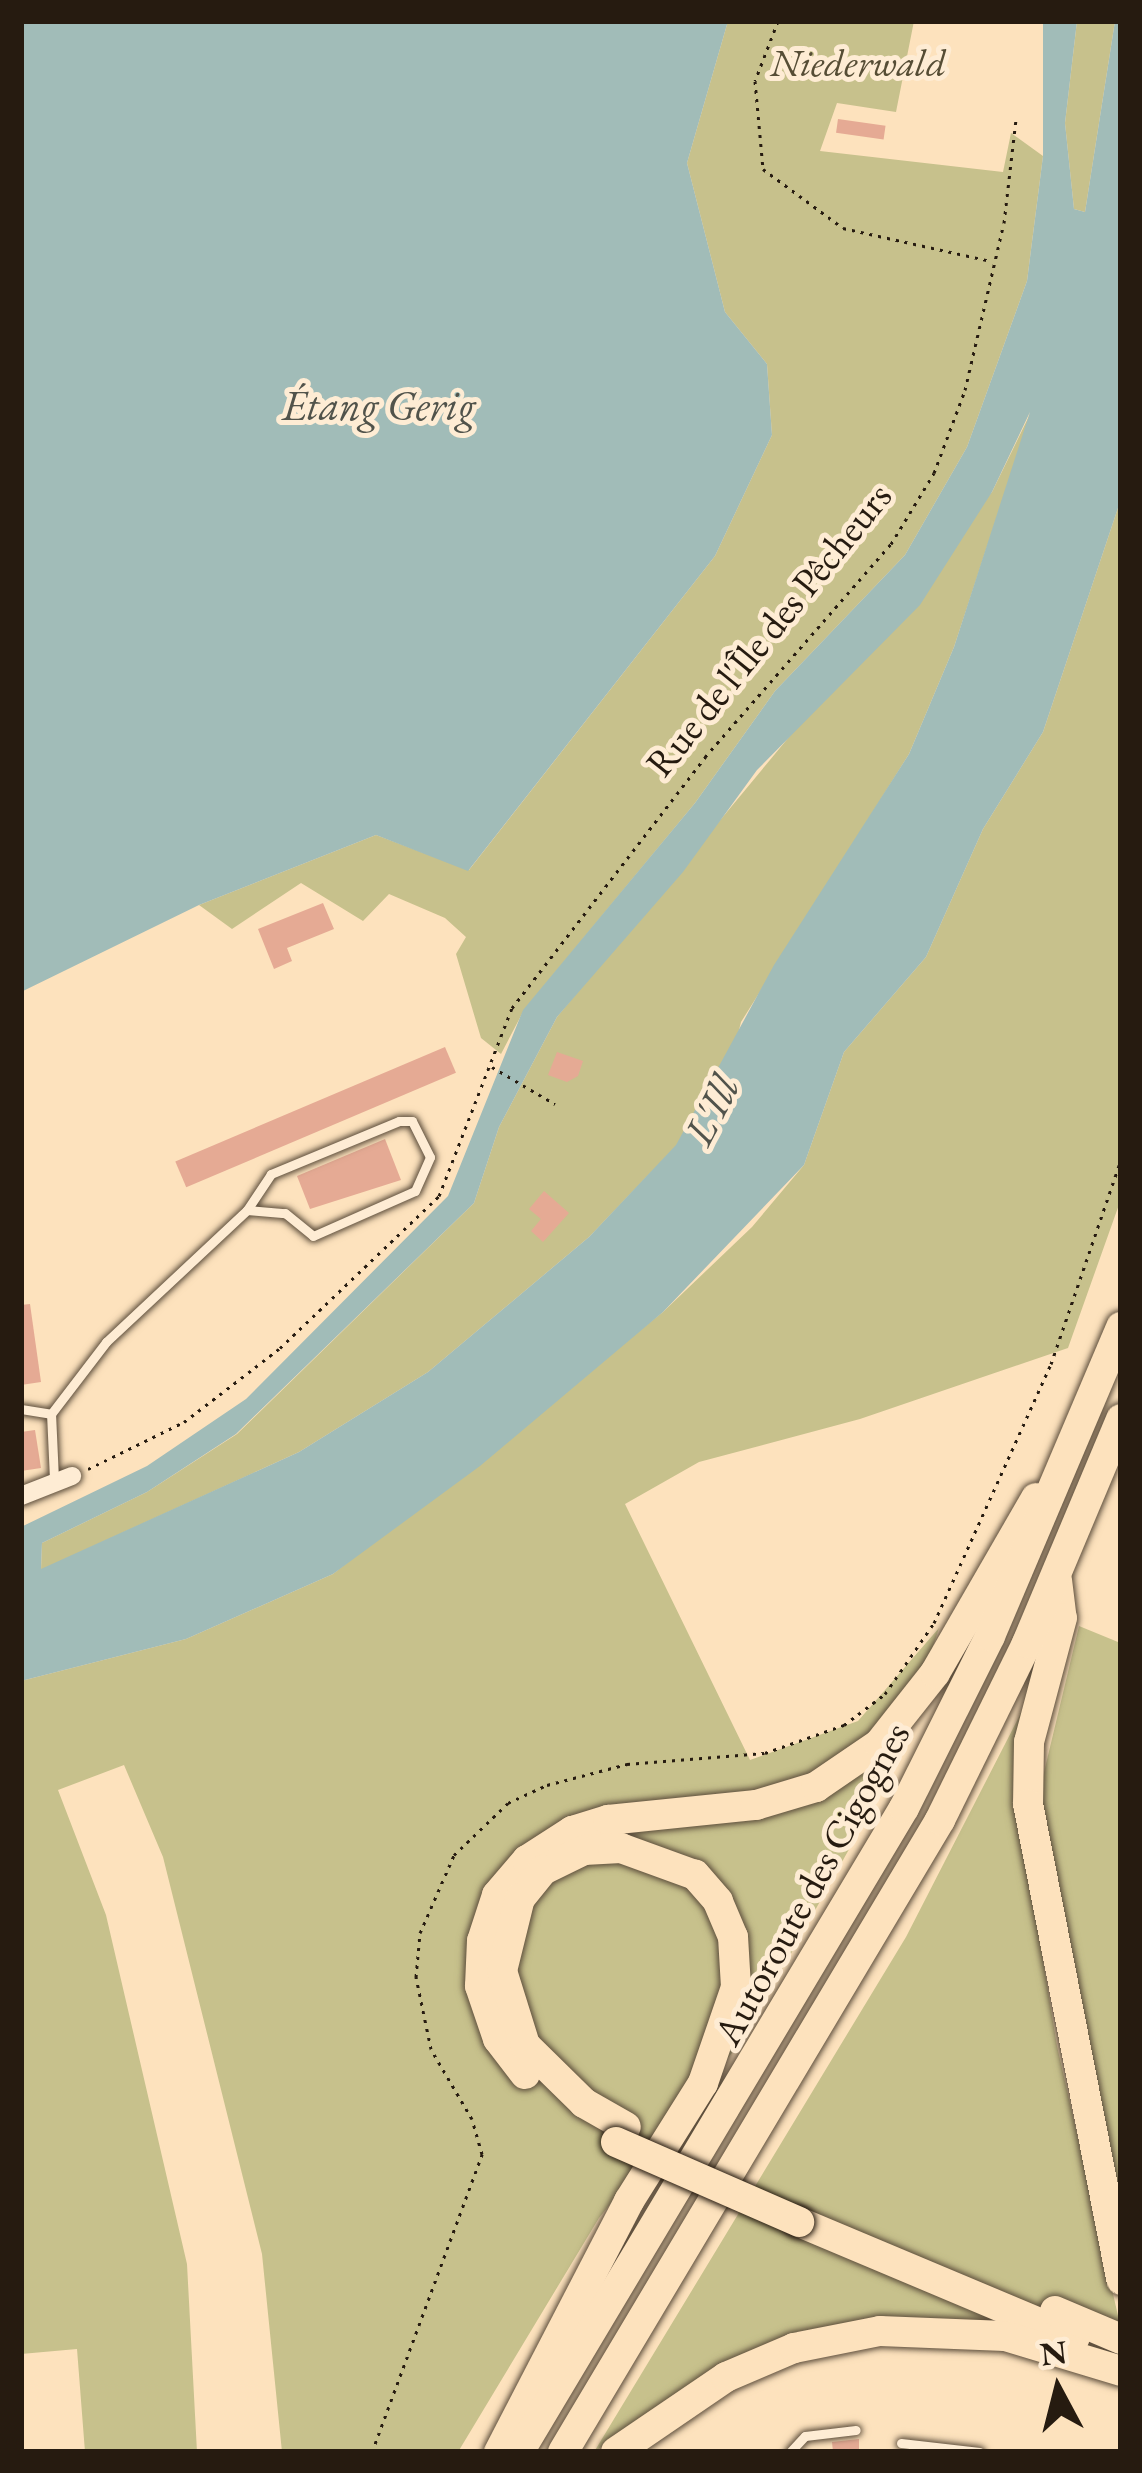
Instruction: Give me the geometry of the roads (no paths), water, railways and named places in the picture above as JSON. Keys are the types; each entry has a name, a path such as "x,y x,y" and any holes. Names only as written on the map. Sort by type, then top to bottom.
{"highway":[{"name":"Autoroute des Cigognes","path":"519,2452 872,1868 1060,1476 1121,1327"},
{"name":"Autoroute des Cigognes","path":"563,2452 865,1956 940,1820 1056,1575 1121,1419"},
{"path":"1060,1476 1026,1507 935,1673 879,1744 816,1787 755,1805 572,1831 527,1860 497,1895 482,1941 480,1986 498,2039 540,2088 621,2134 1121,2357"},
{"path":"1056,1575 1062,1618 1029,1742 1028,1804 1121,2280"},
{"path":"499,2452 629,2201 703,2083 736,1987 733,1937 718,1900 695,1875 621,1848 584,1850 544,1870 520,1898 502,1971 525,2045 621,2134"},
{"path":"803,2214 1121,2339"},
{"path":"616,2452 726,2377 794,2348 880,2331 1006,2336 1121,2371"}],"street":[{"path":"21,1496 72,1476"}],"lane":[{"path":"53,1484 52,1414 106,1342 247,1210 271,1174 399,1121 412,1121 430,1157 415,1191 313,1236 285,1213 247,1210"},
{"path":"21,1409 52,1414"},
{"path":"790,2452 805,2435 856,2429"},
{"path":"901,2443 979,2452"}],"water":[{"name":"Étang Gerig","path":"21,21 728,21 687,163 725,312 767,364 772,435 715,556 468,871 376,835 199,905 21,992"},
{"name":"L'Ill","path":"1043,21 1077,21 1065,123 1074,209 1085,212 1115,21 1121,21 1121,499 1043,732 983,829 926,957 844,1052 804,1165 663,1312 480,1466 333,1574 186,1639 21,1681 21,1527 147,1466 246,1399 448,1196 523,1010 695,803 775,691 905,555 967,447 1027,281 1043,156","holes":["1030,412 954,647 909,754 774,965 676,1145 589,1237 428,1372 299,1452 41,1569 42,1543 147,1492 236,1434 474,1203 499,1127 557,1017 683,872 757,770 920,605 992,492"]}],"park label":[{"name":"Niederwald","path":"858,63"}]}
